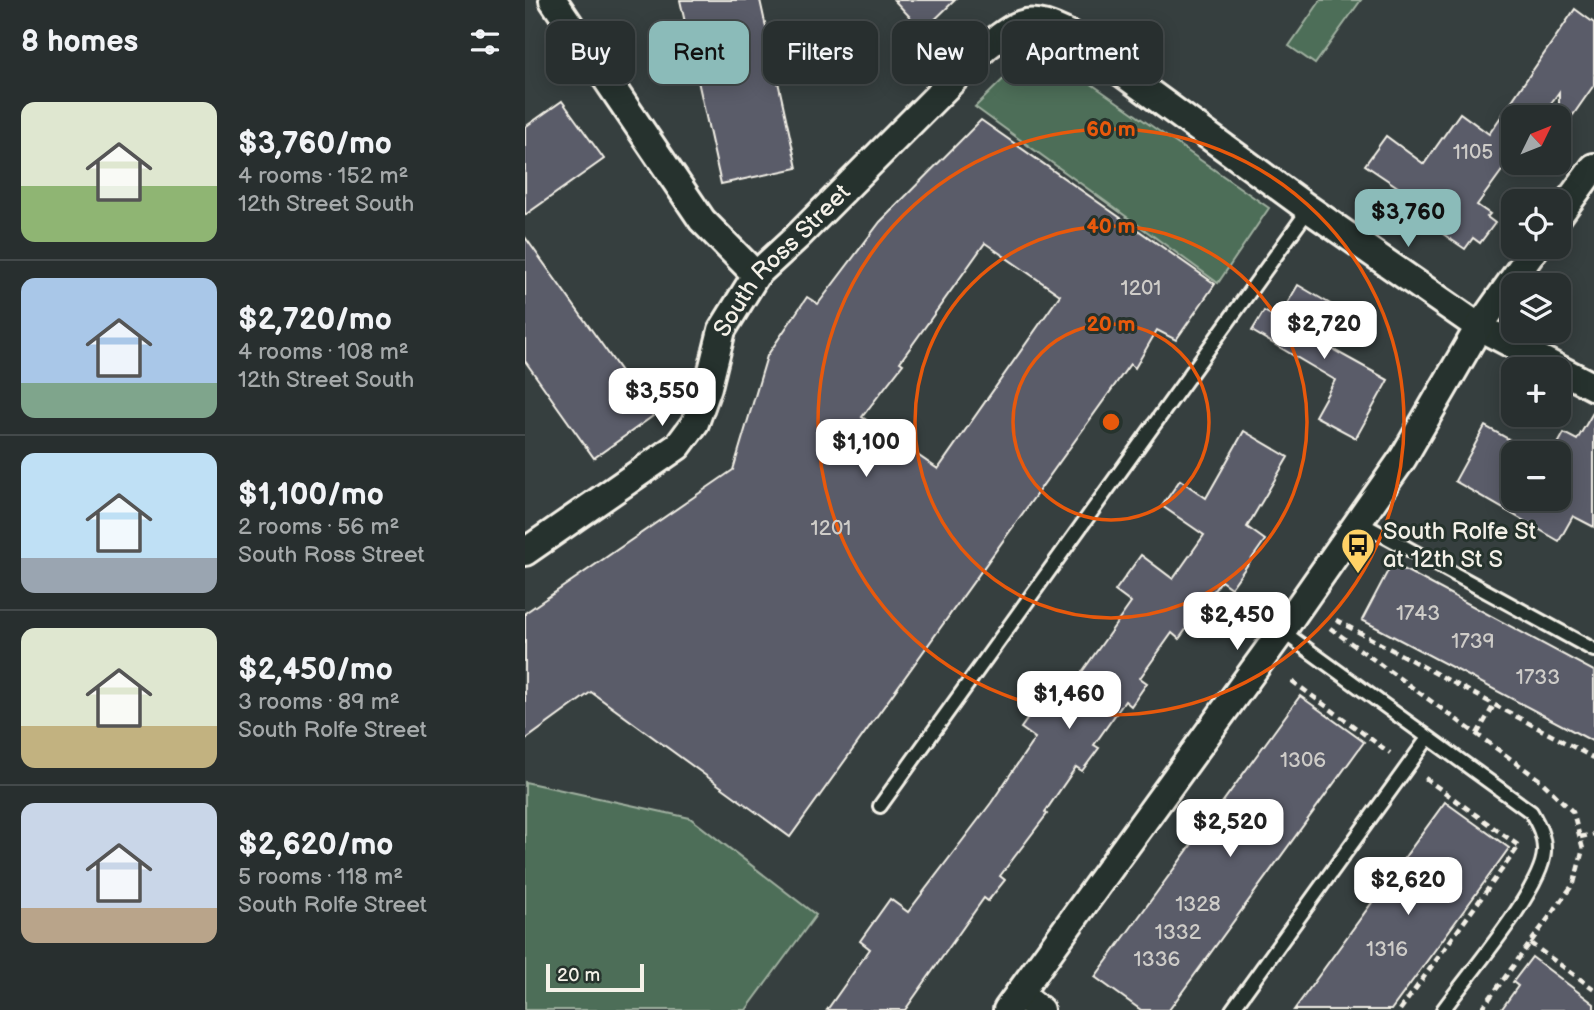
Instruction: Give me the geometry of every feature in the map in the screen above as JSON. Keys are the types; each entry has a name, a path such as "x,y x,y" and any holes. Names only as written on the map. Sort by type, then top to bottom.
{"street":[{"path":"553,0 702,220 756,275"},
{"name":"South Ross Street","path":"525,552 678,446 695,423 708,387 722,330 756,275 986,47 1016,24 1043,21 1070,35 1309,209"},
{"path":"1571,199 1594,167"},
{"path":"1309,209 1479,327 1594,387"},
{"path":"1040,1010 1013,1002 1359,522 1403,458 1479,327 1527,259"}],"lane":[{"path":"880,806 1309,209"},
{"path":"1359,522 1594,650"},
{"path":"1282,631 1531,812 1541,831 1544,853 1534,885 1443,1010"},
{"path":"1232,1010 1429,738"}],"path":[{"path":"1336,620 1594,758"},
{"path":"1291,681 1519,846 1400,1010"},
{"path":"1478,734 1494,705"},
{"path":"1580,837 1594,834"},
{"path":"1530,943 1594,989"}],"green space":[{"path":"1321,0 1361,0 1315,64 1289,46"},
{"path":"1002,80 1002,84 1091,84 1269,208 1218,283 975,107"},
{"path":"525,782 690,818 816,915 746,1010 525,1010"}],"building":[{"path":"680,0 760,0 765,21 763,84 778,84 797,168 721,184 699,84 749,84 749,21 685,21"},
{"path":"894,0 955,0 933,21 914,21"},
{"path":"1575,9 1594,23 1594,85 1571,118 1571,105 1559,105 1559,92 1550,105 1509,105"},
{"path":"562,101 604,159 525,215 525,127"},
{"path":"1460,113 1489,134 1501,117 1501,172 1477,205 1490,214 1487,217 1495,223 1480,243 1473,238 1465,249 1430,225 1438,214 1365,165 1386,136 1424,164"},
{"path":"981,120 1215,284 1176,340 1157,330 1135,368 1130,364 790,837 591,692 525,740 525,613 733,470 767,356 807,297 818,304 880,222","holes":["985,243 1060,295 938,469 862,417 903,364 900,362"]},
{"path":"525,237 653,416 594,458 525,361"},
{"path":"1298,285 1332,305 1312,338 1388,380 1356,438 1315,416 1335,380 1252,331 1264,311 1278,319"},
{"path":"1594,411 1594,527 1573,516 1559,541 1507,511 1571,511 1571,441 1560,441 1564,433 1577,440"},
{"path":"1485,426 1512,441 1501,441 1501,508 1455,481"},
{"path":"1244,431 1288,457 1247,527 1265,540 1231,588 1221,581 1179,639 1172,633 1140,678 1147,683 1131,706 1125,701 1094,745 1099,748 1082,771 1076,767 1045,812 1047,814 1000,876 1005,880 988,901 984,898 905,1010 827,1010 870,949 860,941 890,899 908,912 991,803 1035,738 1021,728 1038,704 1052,714 1131,603 1115,591 1141,555 1173,579 1204,535 1162,506 1180,480 1206,498"},
{"path":"1392,563 1594,671 1594,742 1362,620"},
{"path":"1300,696 1364,742 1169,1010 1141,1010 1095,977"},
{"path":"1445,802 1509,848 1473,898 1391,1010 1294,1010"},
{"path":"1532,957 1594,1004 1594,1010 1501,1010 1518,986 1513,982"}],"place":[{"name":"South Rolfe St at 12th St S","path":"1358,575"}]}
